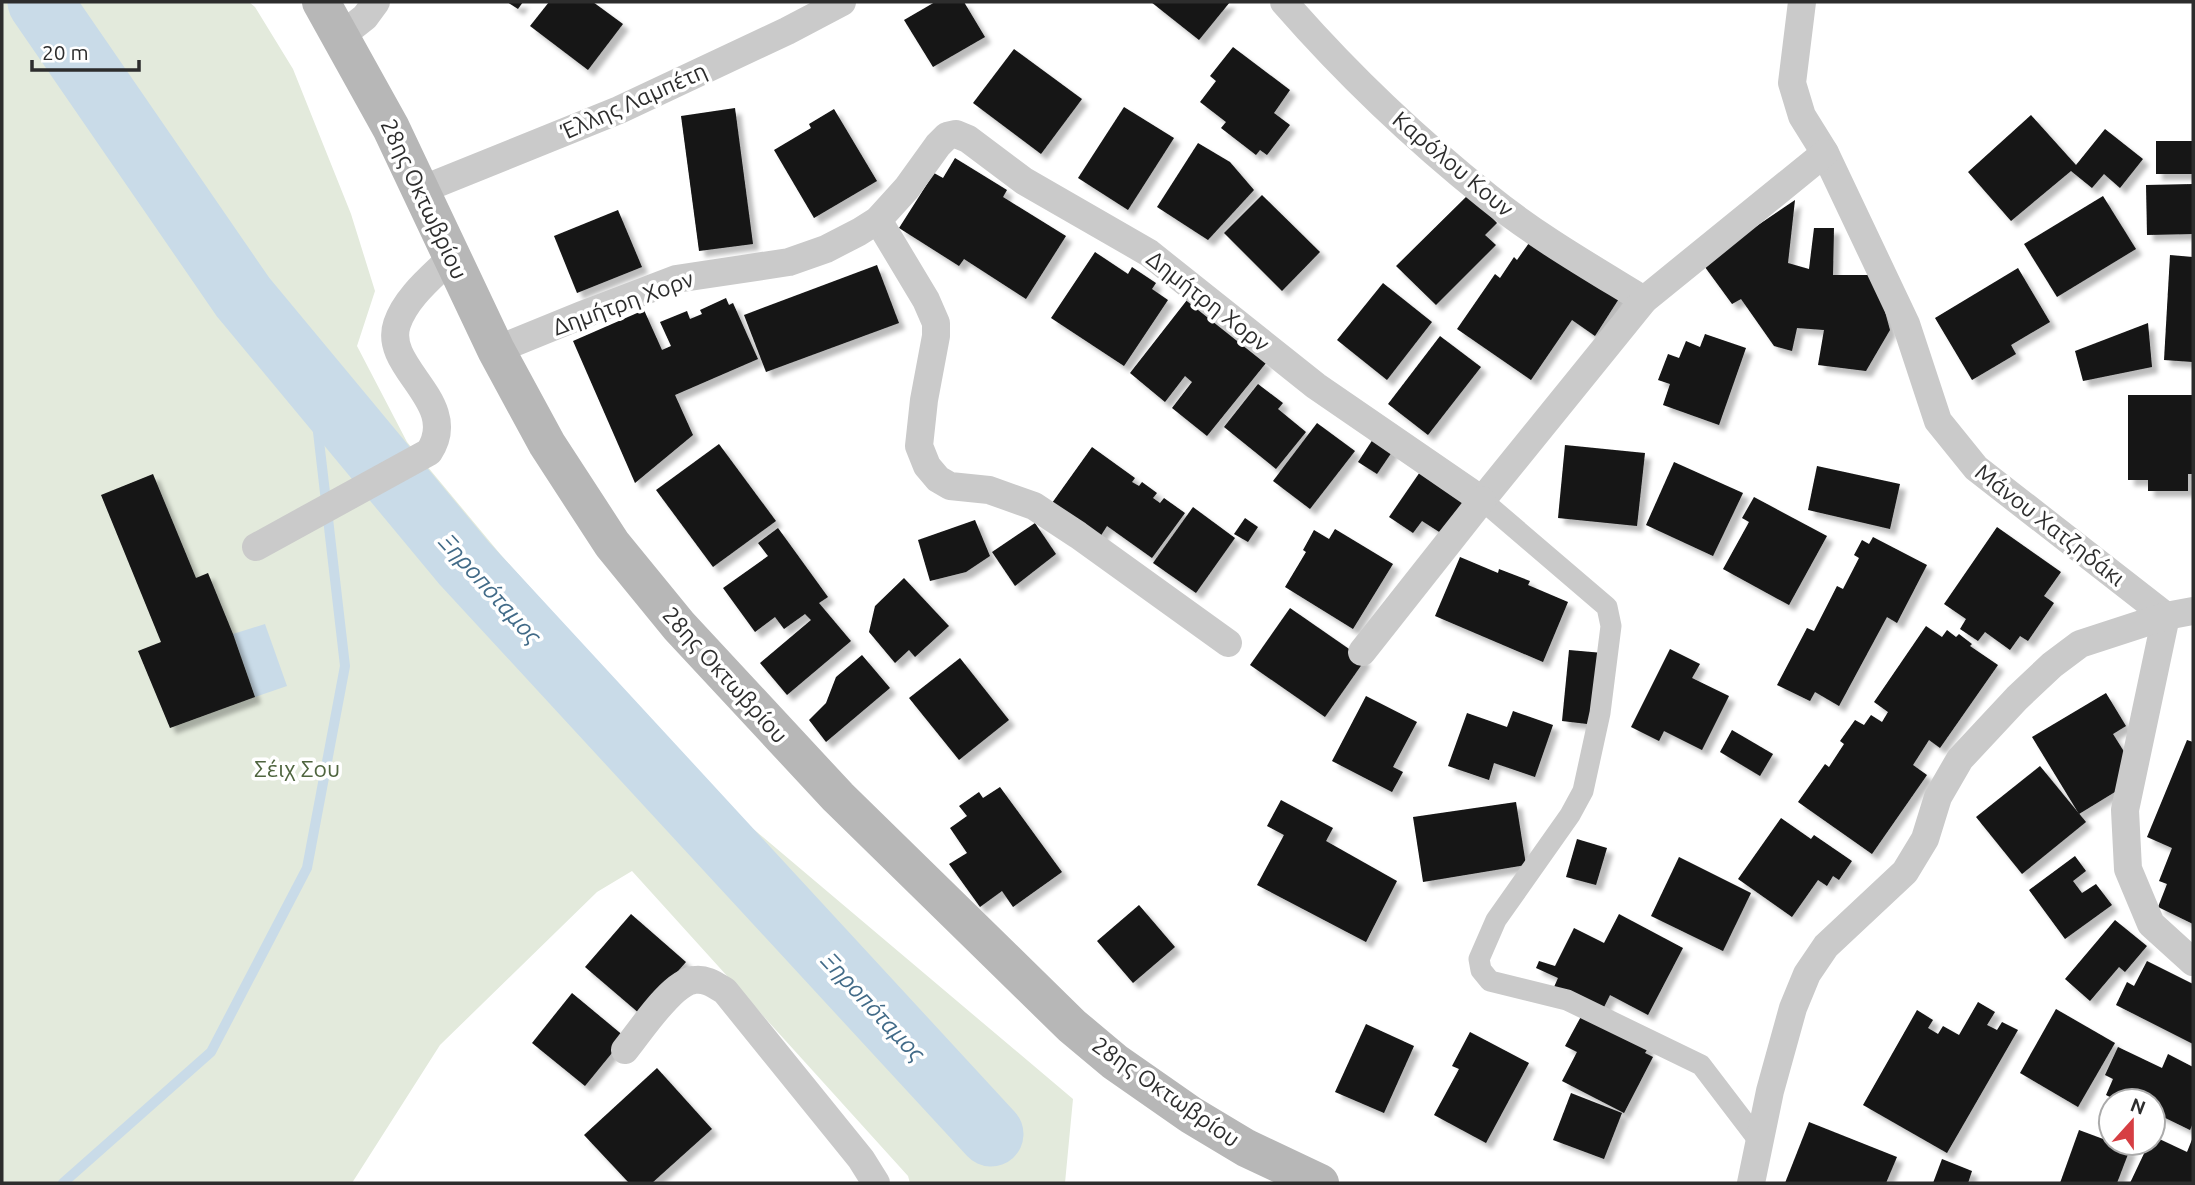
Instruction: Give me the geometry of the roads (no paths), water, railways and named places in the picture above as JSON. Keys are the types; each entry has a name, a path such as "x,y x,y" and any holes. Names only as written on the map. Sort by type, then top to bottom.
{"main road":[{"name":"28ης Οκτωβρίου","path":"321,2 391,128 496,350 567,476 627,563 679,626 838,797 1029,986 1115,1062 1217,1131 1246,1148 1320,1183"}],"street":[{"path":"341,36 365,17 376,2"},
{"name":"Έλλης Λαμπέτη","path":"421,190 619,110 787,31 842,2"},
{"name":"Καρόλου Κουν","path":"1284,2 1321,44 1399,121 1490,199 1578,260 1644,300"},
{"name":"Μάνου Χατζηδάκι","path":"1802,2 1792,83 1802,116 1825,153 1906,324 1938,421 1976,468 2166,616"},
{"name":"Δημήτρη Χορν","path":"496,350 686,276 801,259 859,232 878,220 900,197 944,139 953,134 965,137 1024,181 1149,253 1316,386 1482,500"},
{"path":"1362,652 1644,300 1825,153"},
{"path":"878,220 926,300 936,323 920,443 927,466 950,486 989,490 1034,506 1228,643"},
{"path":"256,547 429,452 438,432 438,419 400,352 396,327 417,292 451,258"},
{"path":"1482,500 1607,607 1611,626 1600,713 1583,791 1570,815 1496,920 1479,959 1480,970 1490,981 1567,1000 1701,1065 1759,1141"},
{"path":"1751,1183 1793,1008 1807,974 1826,946 1905,872 1925,839 1938,797 1960,759 2017,698 2052,665 2080,644 2166,616 2193,611"},
{"path":"2166,616 2125,810 2129,869 2151,924 2193,962"},
{"path":"625,1050 677,988 693,980 710,981 724,991 861,1159 876,1183"}],"water":[{"path":"265,624 287,686 255,697 233,634"}],"waterway":[{"name":"Ξηροπόταμος","path":"40,2 243,297 464,563 991,1134"},
{"path":"63,1183 211,1052 307,868 345,666 312,380"}],"park label":[{"name":"Σέιχ Σου","path":"297,769"}]}
